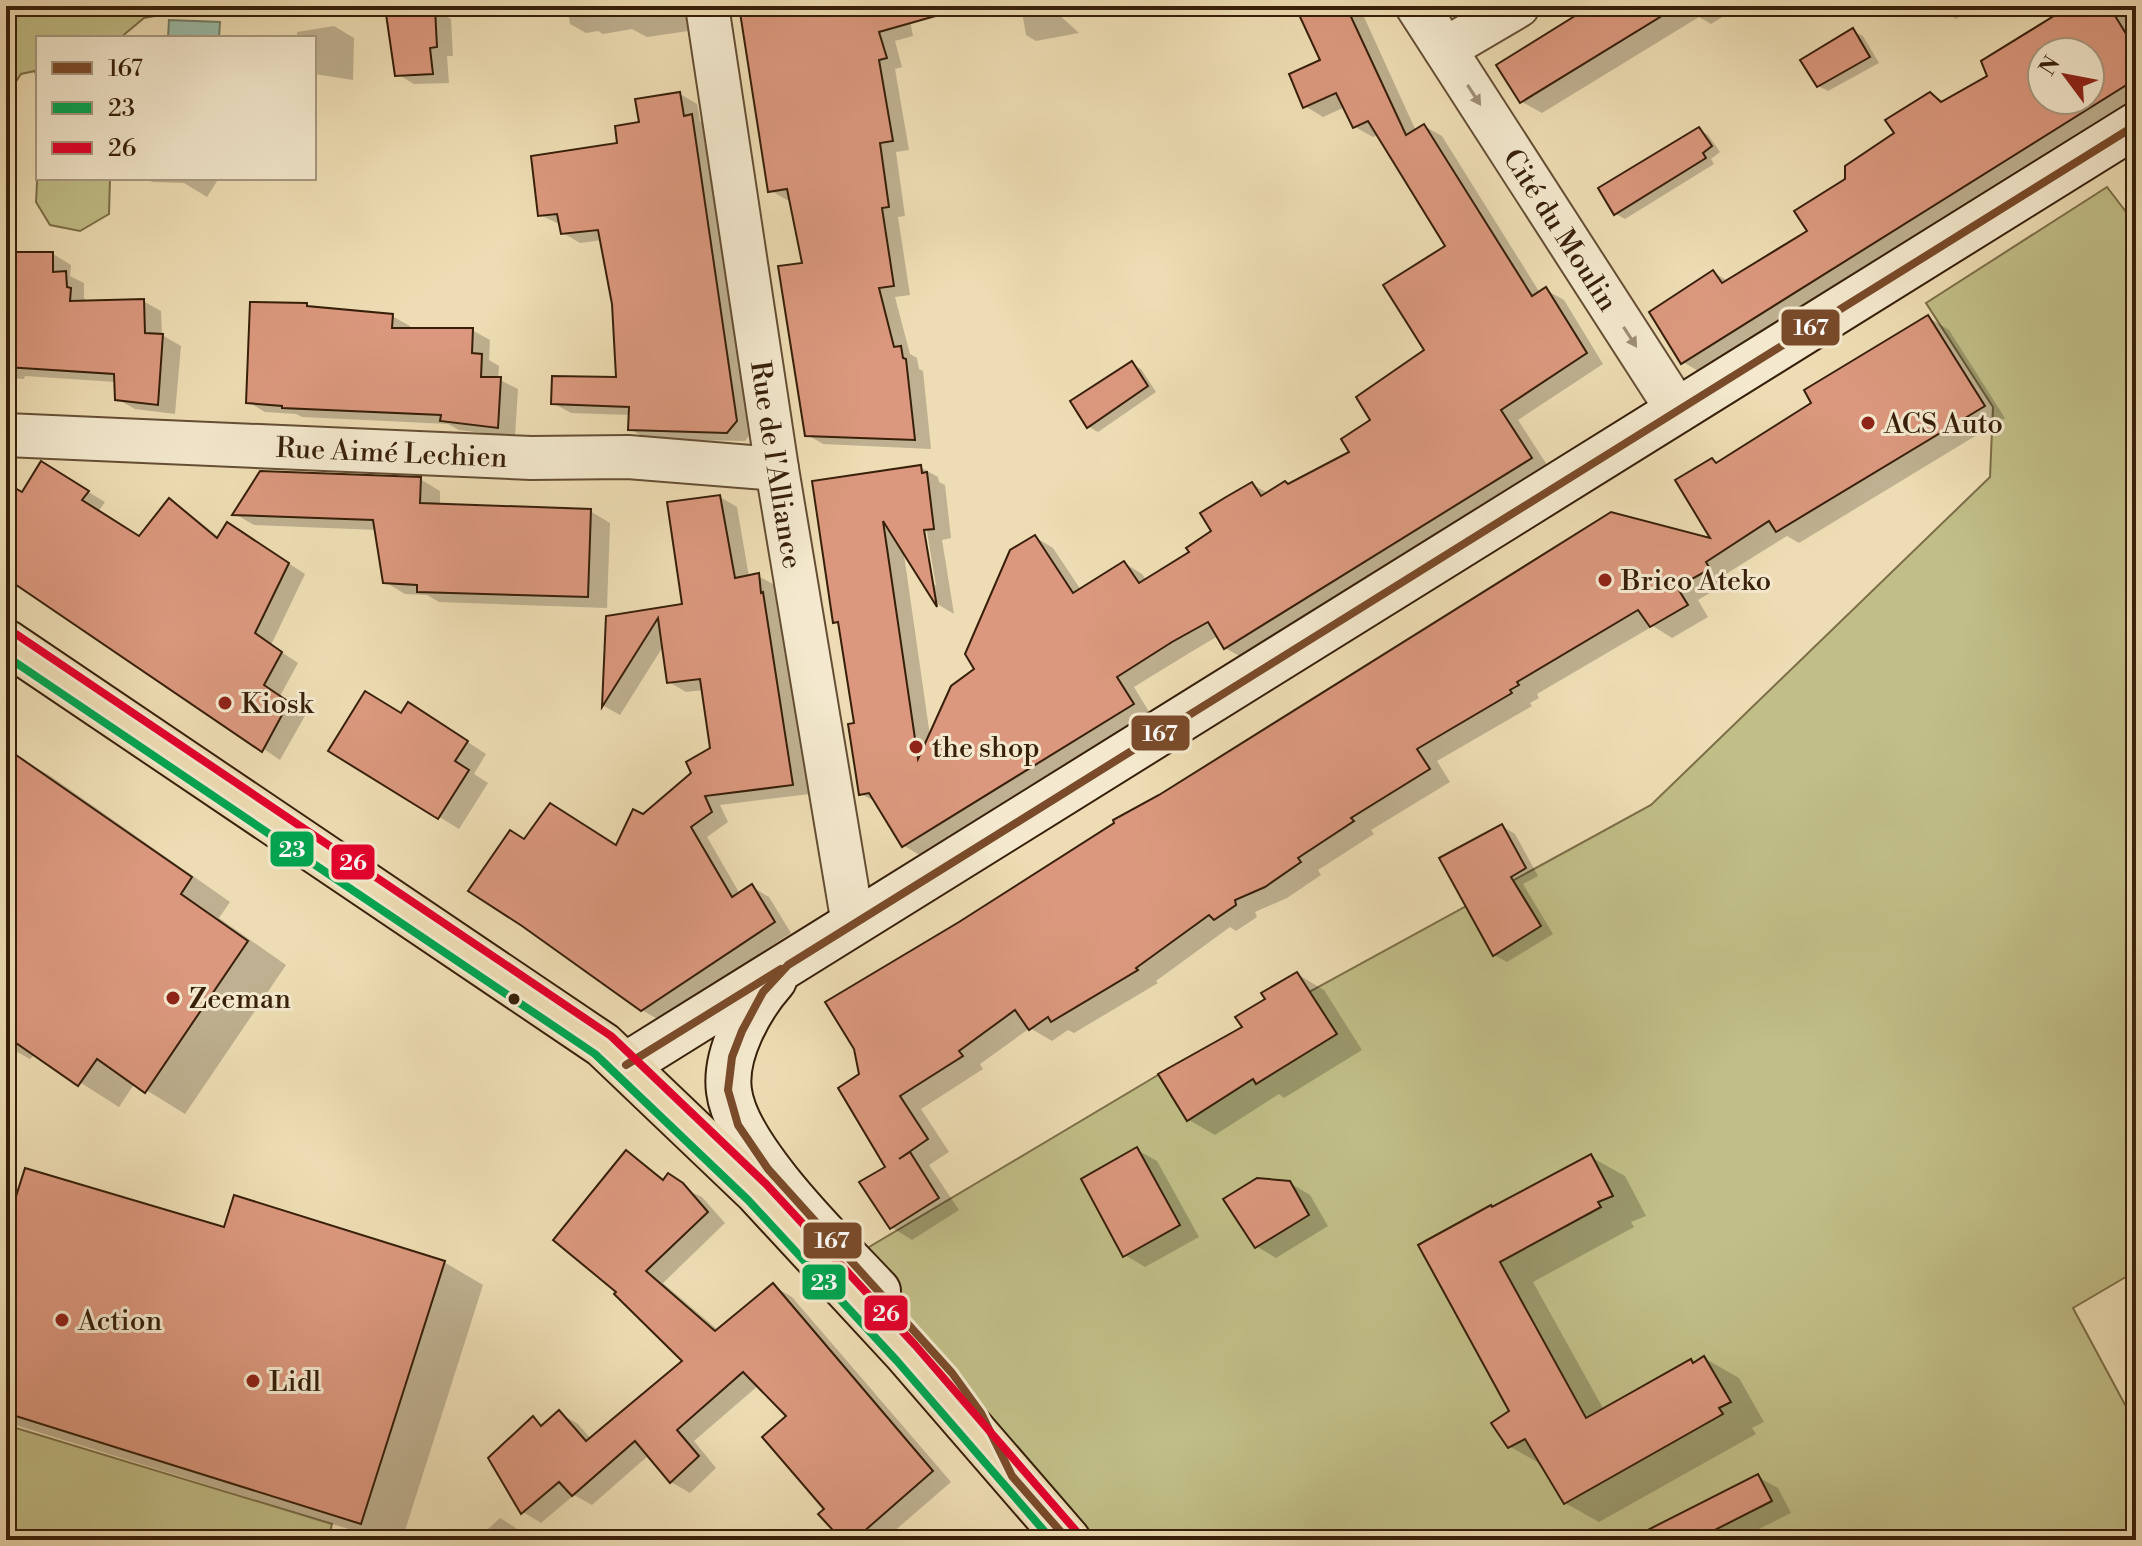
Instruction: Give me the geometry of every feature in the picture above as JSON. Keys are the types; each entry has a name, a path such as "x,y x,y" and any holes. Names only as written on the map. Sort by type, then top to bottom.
{"main road":[{"path":"626,1065 2136,125"},
{"path":"6,642 603,1045 757,1192 906,1353 1068,1540"},
{"path":"788,965 763,992 732,1057 728,1090 738,1125 768,1169 952,1373 981,1413 1012,1476"}],"street":[{"name":"Rue de l'Alliance","path":"707,6 777,469 853,924"},
{"name":"Cité du Moulin","path":"1417,6 1678,411"},
{"path":"1445,49 1518,6"},
{"name":"Rue Aimé Lechien","path":"6,435 531,458 628,457 777,469"}],"shaded area":[{"path":"6,6 207,6 144,18 122,36 36,36 36,75 35,71 21,74 6,97"},
{"path":"169,20 220,22 219,36 168,36"},
{"path":"37,180 110,180 109,214 80,231 50,225 36,202"},
{"path":"2107,187 2136,225 2136,1271 2073,1308 2136,1425 2136,1540 1068,1540 849,1259 1163,1072 1651,805 1990,477 1993,407 1926,303"},
{"path":"6,1425 332,1524 328,1540 6,1540"}],"building":[{"path":"739,6 938,6 939,15 879,32 887,58 879,60 893,141 880,143 889,207 882,208 894,286 879,288 894,347 901,346 903,358 906,359 915,440 805,436 778,266 802,263 787,189 768,192"},
{"path":"1295,6 1346,6 1406,135 1424,124 1532,296 1546,287 1587,353 1501,410 1532,458 1224,649 1208,622 1172,642 1117,677 1134,704 902,847 869,793 859,795 848,724 854,723 838,622 833,623 812,481 921,465 922,473 927,472 934,529 924,530 937,607 883,521 918,759 951,686 974,669 965,654 1010,550 1035,535 1073,593 1124,561 1139,583 1189,552 1186,548 1211,531 1200,513 1252,482 1261,496 1285,481 1288,484 1349,452 1341,439 1370,420 1356,397 1424,350 1383,285 1445,246 1368,121 1353,128 1336,93 1303,108 1289,74 1320,60"},
{"path":"1591,6 1678,6 1520,103 1496,65"},
{"path":"2070,6 2109,6 2136,50 2136,79 2106,98 2106,36 2026,36 2026,116 2077,116 1681,364 1649,312 1713,270 1722,283 1807,231 1794,211 1845,179 1845,166 1894,133 1885,120 1930,92 1941,102 1987,76 1981,61"},
{"path":"435,8 437,47 430,48 433,74 395,76 386,14"},
{"path":"1853,28 1870,57 1817,87 1800,60"},
{"path":"680,92 684,116 692,114 737,421 727,433 628,430 629,407 551,404 552,376 616,377 612,304 598,230 561,234 557,214 538,216 531,156 617,143 615,126 639,122 635,99"},
{"path":"1699,127 1712,146 1703,153 1706,158 1614,215 1598,188"},
{"path":"6,252 53,252 53,272 66,271 67,287 71,288 70,301 144,299 145,333 163,334 158,405 115,400 114,374 6,367"},
{"path":"250,302 307,303 307,306 393,314 392,328 473,328 472,353 482,354 481,377 501,377 498,428 440,421 441,415 282,408 246,403"},
{"path":"1928,315 1985,406 1776,532 1769,521 1706,562 1710,569 1677,587 1688,605 1650,627 1638,610 1517,682 1519,685 1510,690 1512,693 1417,749 1430,769 1351,818 1354,821 1298,858 1301,862 1265,887 1235,900 1236,905 1214,920 1209,915 1136,968 1138,970 1051,1022 1048,1017 1029,1030 1015,1010 959,1051 963,1056 900,1096 928,1139 899,1159 910,1152 939,1198 890,1229 859,1182 885,1167 838,1088 859,1074 854,1049 825,1002 959,922 1114,823 1113,820 1159,795 1611,512 1710,538 1675,480 1712,458 1716,463 1811,403 1804,390"},
{"path":"1132,361 1148,386 1087,428 1070,401"},
{"path":"41,461 89,491 82,500 139,536 169,498 217,538 227,522 289,563 255,633 282,652 264,685 289,702 262,752 6,578 6,483 22,492"},
{"path":"260,471 421,477 420,503 591,509 588,597 417,592 417,585 383,583 373,520 232,515"},
{"path":"720,495 735,578 759,573 793,785 705,796 712,812 691,827 732,897 752,884 775,922 641,1011 468,891 510,830 524,839 550,803 616,845 633,809 643,814 691,773 686,762 710,748 700,679 667,683 658,618 602,707 606,616 682,604 667,502"},
{"path":"365,691 401,713 408,702 468,741 455,761 469,770 438,819 328,751"},
{"path":"6,748 192,877 181,894 248,941 145,1093 97,1059 78,1086 6,1036"},
{"path":"1502,824 1526,868 1511,877 1541,926 1493,956 1439,858"},
{"path":"1297,972 1337,1034 1256,1084 1253,1079 1187,1121 1158,1074 1242,1027 1235,1017 1265,999 1261,993"},
{"path":"1137,1147 1180,1225 1123,1257 1081,1179"},
{"path":"626,1150 663,1180 668,1173 683,1183 708,1212 646,1271 715,1331 773,1283 933,1471 854,1540 842,1540 818,1514 824,1509 762,1437 786,1416 743,1372 677,1430 699,1456 670,1483 635,1441 572,1496 559,1482 521,1514 488,1458 533,1416 541,1426 559,1410 586,1441 682,1361 614,1294 616,1292 553,1240"},
{"path":"1591,1154 1613,1196 1598,1202 1601,1207 1500,1262 1586,1418 1691,1359 1693,1363 1704,1356 1731,1402 1719,1408 1723,1414 1564,1504 1525,1439 1508,1448 1491,1423 1509,1411 1418,1245"},
{"name":"Lidl","path":"25,1168 224,1227 234,1195 445,1261 361,1524 6,1413 6,1228"},
{"path":"1257,1178 1290,1181 1309,1215 1255,1248 1223,1199"},
{"path":"1758,1474 1772,1501 1695,1540 1628,1540"}],"transit line":[{"name":"167","path":"1068,1540 1012,1476 981,1413 952,1373 768,1169 738,1125 728,1090 732,1057 763,992 788,965 2136,125"},
{"name":"26","path":"13,632 611,1036 766,1184 915,1345 1077,1532"},
{"name":"23","path":"6,656 595,1054 748,1200 897,1361 1052,1540"},
{"name":"167","path":"626,1065 781,969"}],"place":[{"name":"ACS Auto","path":"1868,423"},
{"name":"Brico Ateko","path":"1605,580"},
{"name":"Kiosk","path":"225,703"},
{"name":"the shop","path":"916,747"},
{"name":"Zeeman","path":"173,998"},
{"name":"Action","path":"62,1320"},
{"name":"Lidl","path":"253,1381"}]}
